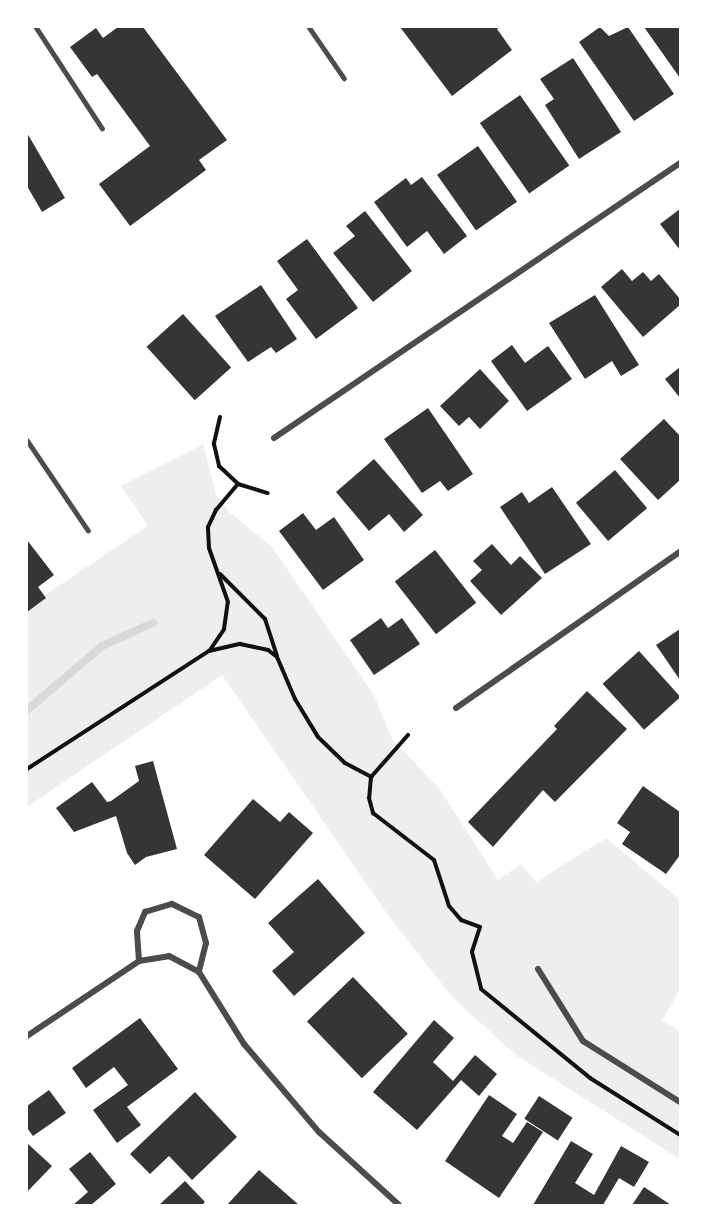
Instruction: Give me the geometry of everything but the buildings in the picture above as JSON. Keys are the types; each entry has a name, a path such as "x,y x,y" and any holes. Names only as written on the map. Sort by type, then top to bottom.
{"street":[{"path":"274,438 680,163"},
{"path":"456,708 680,552"},
{"path":"139,961 137,931 145,912 172,904 199,917 206,943 199,972"},
{"path":"27,1036 139,961 169,956 199,972 244,1044 319,1132 399,1205"},
{"path":"538,969 583,1041 680,1102"}],"lane":[{"path":"36,27 102,128"},
{"path":"309,27 344,78"},
{"path":"27,440 88,530"}],"path":[{"path":"220,417 214,444 216,459 238,484 268,493"},
{"path":"209,651 226,621 226,594 209,548 208,527 216,510 238,484"},
{"path":"219,573 266,619 277,657 294,699 318,737 345,763 371,777"},
{"path":"27,769 209,651 252,644 277,657"},
{"path":"408,735 371,777 369,798 374,813 434,860 448,906 461,920 480,927 472,952 481,989 590,1078 680,1135"}],"shaded area":[{"path":"203,444 216,494 228,511 272,547 374,695 392,739 439,788 498,880 521,864 536,882 606,838 680,900 680,990 662,1020 680,1031 680,1159 517,1056 453,998 390,918 222,675 27,807 27,607 148,526 121,486"}],"waterway":[{"path":"27,710 102,646 153,623"}]}
